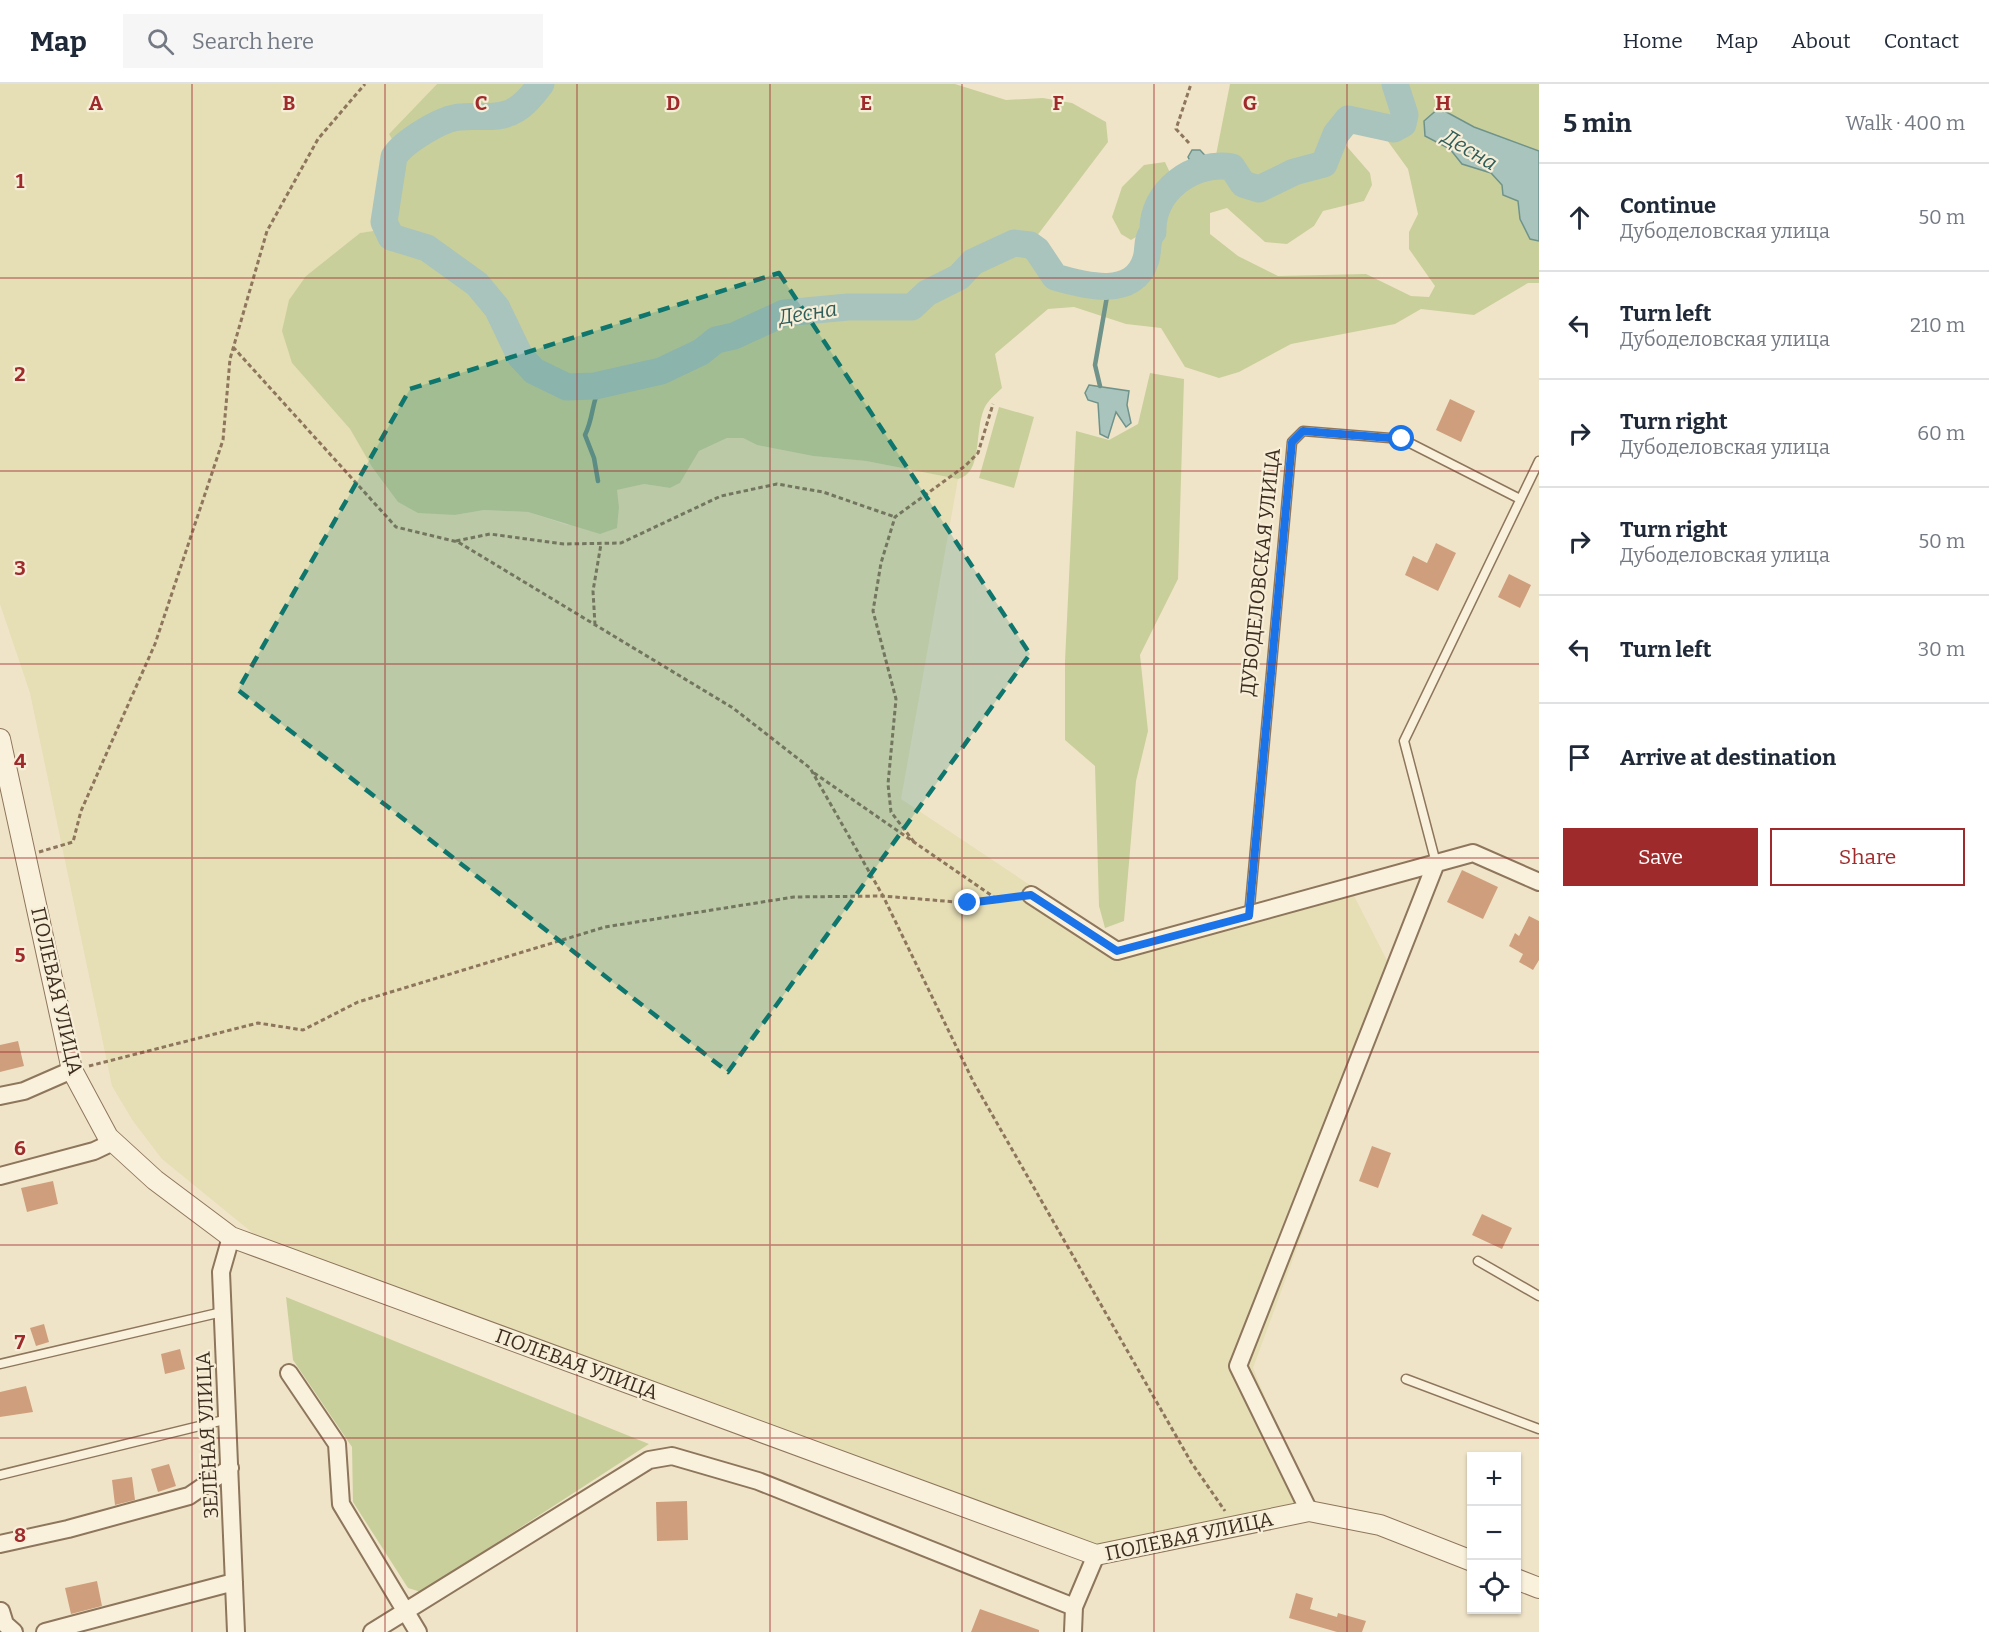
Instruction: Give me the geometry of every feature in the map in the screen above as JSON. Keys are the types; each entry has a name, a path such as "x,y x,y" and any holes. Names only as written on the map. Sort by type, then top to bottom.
{"street":[{"name":"ПОЛЕВАЯ УЛИЦА","path":"0,740 72,1070 89,1107 113,1142 155,1180 231,1237 1096,1555 1309,1511 1380,1526 1467,1560"},
{"path":"1031,895 1117,951 1473,853 1539,882"},
{"path":"1309,1511 1238,1366 1436,864"},
{"path":"0,1095 24,1091 72,1070"},
{"path":"0,1176 94,1152 113,1142"},
{"name":"ЗЕЛЁНАЯ УЛИЦА","path":"231,1237 221,1272 236,1632"},
{"path":"289,1373 337,1444 341,1504 418,1632"},
{"path":"372,1632 649,1460 672,1456 758,1481 1074,1607"},
{"path":"0,1544 68,1529 189,1496 230,1468"},
{"path":"1073,1632 1074,1607 1096,1555"},
{"path":"1521,1581 1539,1588"},
{"path":"45,1632 234,1582"},
{"path":"1,1611 5,1624 14,1632"}],"lane":[{"name":"ДУБОДЕЛОВСКАЯ УЛИЦА","path":"1249,916 1292,442 1303,431 1402,439 1521,499"},
{"path":"1436,864 1404,741 1539,461"},
{"path":"1478,1261 1539,1296"},
{"path":"0,1364 222,1312"},
{"path":"1406,1379 1539,1429"},
{"path":"0,1474 228,1419"}],"path":[{"path":"25,856 73,842 81,811 155,644 223,440 233,347 267,231 318,139 365,84"},
{"path":"1189,143 1176,129 1191,84"},
{"path":"233,347 396,527 455,541 733,708 812,772 999,900"},
{"path":"914,842 891,812 888,784 896,699 873,611 881,562 896,516 965,466 978,453 993,404"},
{"path":"455,541 490,534 564,544 621,543 721,496 777,484 823,492 896,516"},
{"path":"596,625 593,591 601,543"},
{"path":"812,772 883,896 974,1083 1191,1462 1236,1526"},
{"path":"72,1070 258,1023 303,1030 358,1002 605,927 794,897 883,896 968,903 1031,895"}],"highlighted area":[{"path":"779,273 1030,654 728,1072 238,690 410,389"}],"shaded area":[{"path":"0,84 437,84 389,134 398,150 391,174 385,213 387,229 360,233 306,276 292,363 350,429 372,467 455,515 484,510 528,512 567,525 619,507 616,490 644,484 670,488 680,483 699,451 727,438 743,438 757,445 813,456 866,461 958,479 901,799 1117,943 1348,884 1396,978 1253,1368 1307,1499 1109,1554 260,1239 162,1159 133,1121 112,1086 30,693 0,604"}],"green space":[{"path":"437,84 955,84 1006,100 1043,98 1072,103 1106,122 1108,142 1030,245 1052,275 1061,280 1079,284 1117,286 1130,283 1143,266 1149,239 1153,232 1157,207 1163,197 1180,180 1214,165 1230,84 1539,84 1539,151 1474,127 1440,108 1425,136 1450,149 1462,164 1491,173 1518,201 1520,219 1530,239 1539,241 1539,283 1528,283 1474,315 1421,309 1395,324 1291,344 1239,372 1219,378 1185,367 1161,328 1126,324 1074,307 1048,309 995,354 1002,388 989,400 984,409 975,461 966,475 958,479 866,461 813,456 757,445 743,438 727,438 699,451 680,483 670,488 644,484 617,490 619,507 617,528 600,534 528,512 484,510 455,515 418,513 398,502 372,467 350,429 292,363 282,331 289,300 306,276 360,233 386,229 385,213 394,157 398,150 389,134","holes":["1349,119 1376,125 1408,169 1418,214 1409,232 1409,249 1435,286 1429,297 1411,296 1366,274 1278,276 1238,256 1210,234 1210,213 1227,208 1265,242 1287,244 1314,226 1323,211 1364,201 1372,185 1370,173 1336,134"]},
{"path":"1165,162 1171,175 1149,207 1148,230 1131,240 1121,234 1112,217 1122,187 1144,165"},
{"path":"1150,373 1184,379 1178,579 1140,655 1148,731 1136,781 1124,921 1105,928 1099,906 1095,766 1065,740 1065,661 1076,431 1109,440 1138,424"},
{"path":"999,407 1034,417 1014,488 979,478"},
{"path":"286,1297 649,1444 421,1592 408,1588 353,1502 352,1447 293,1360"}],"water":[{"path":"1439,108 1474,127 1539,151 1539,241 1530,239 1520,219 1518,201 1503,195 1502,185 1491,173 1462,164 1450,149 1425,136 1424,121"},
{"path":"1192,150 1200,150 1214,165 1195,170 1188,157"},
{"path":"1089,385 1129,391 1127,405 1131,423 1126,427 1116,412 1108,438 1100,434 1098,403 1088,400 1085,393"}],"building":[{"path":"1450,399 1475,411 1461,442 1436,430"},
{"path":"1436,543 1456,553 1438,591 1405,575 1413,556 1427,563"},
{"path":"1509,574 1531,585 1520,608 1498,597"},
{"path":"1462,870 1498,887 1483,919 1447,902"},
{"path":"1529,916 1539,921 1539,960 1533,970 1519,962 1523,954 1509,946 1515,933 1519,936"},
{"path":"18,1041 24,1066 0,1072 0,1045"},
{"path":"1372,1146 1391,1153 1378,1188 1359,1181"},
{"path":"53,1181 58,1204 27,1212 21,1188"},
{"path":"1482,1214 1512,1228 1502,1249 1472,1235"},
{"path":"44,1324 49,1342 36,1346 30,1328"},
{"path":"180,1349 185,1369 165,1374 161,1354"},
{"path":"26,1386 33,1412 0,1417 0,1392"},
{"path":"169,1464 176,1486 158,1492 151,1469"},
{"path":"132,1477 135,1500 115,1505 112,1480"},
{"path":"687,1501 688,1540 657,1541 656,1502"},
{"path":"97,1581 102,1606 71,1614 65,1588"},
{"path":"1296,1593 1313,1598 1310,1609 1337,1617 1338,1613 1366,1621 1362,1632 1337,1632 1289,1618"},
{"path":"980,1609 1039,1630 1039,1632 971,1632"}],"waterway":[{"name":"Десна","path":"541,84 526,102 511,112 495,116 452,118 414,138 399,151 394,157 384,222 391,237 427,248 477,284 497,308 520,356 534,371 567,387 595,386 661,371 701,352 716,340 734,336 784,313 848,307 912,307 927,293 959,277 973,262 1014,243 1030,245 1037,250 1055,277 1094,286 1120,285 1131,280 1140,272 1146,259 1148,241 1153,232 1154,217 1159,204 1177,182 1203,168 1232,167 1243,184 1259,189 1294,172 1324,164 1336,134 1348,119 1394,129 1403,124 1405,115 1395,84"},
{"path":"1100,386 1095,365 1109,285"},
{"path":"598,481 594,458 585,435 601,384"}],"route":[{"path":"968,903 1031,895 1117,951 1249,916 1292,442 1303,431 1402,439"}]}
